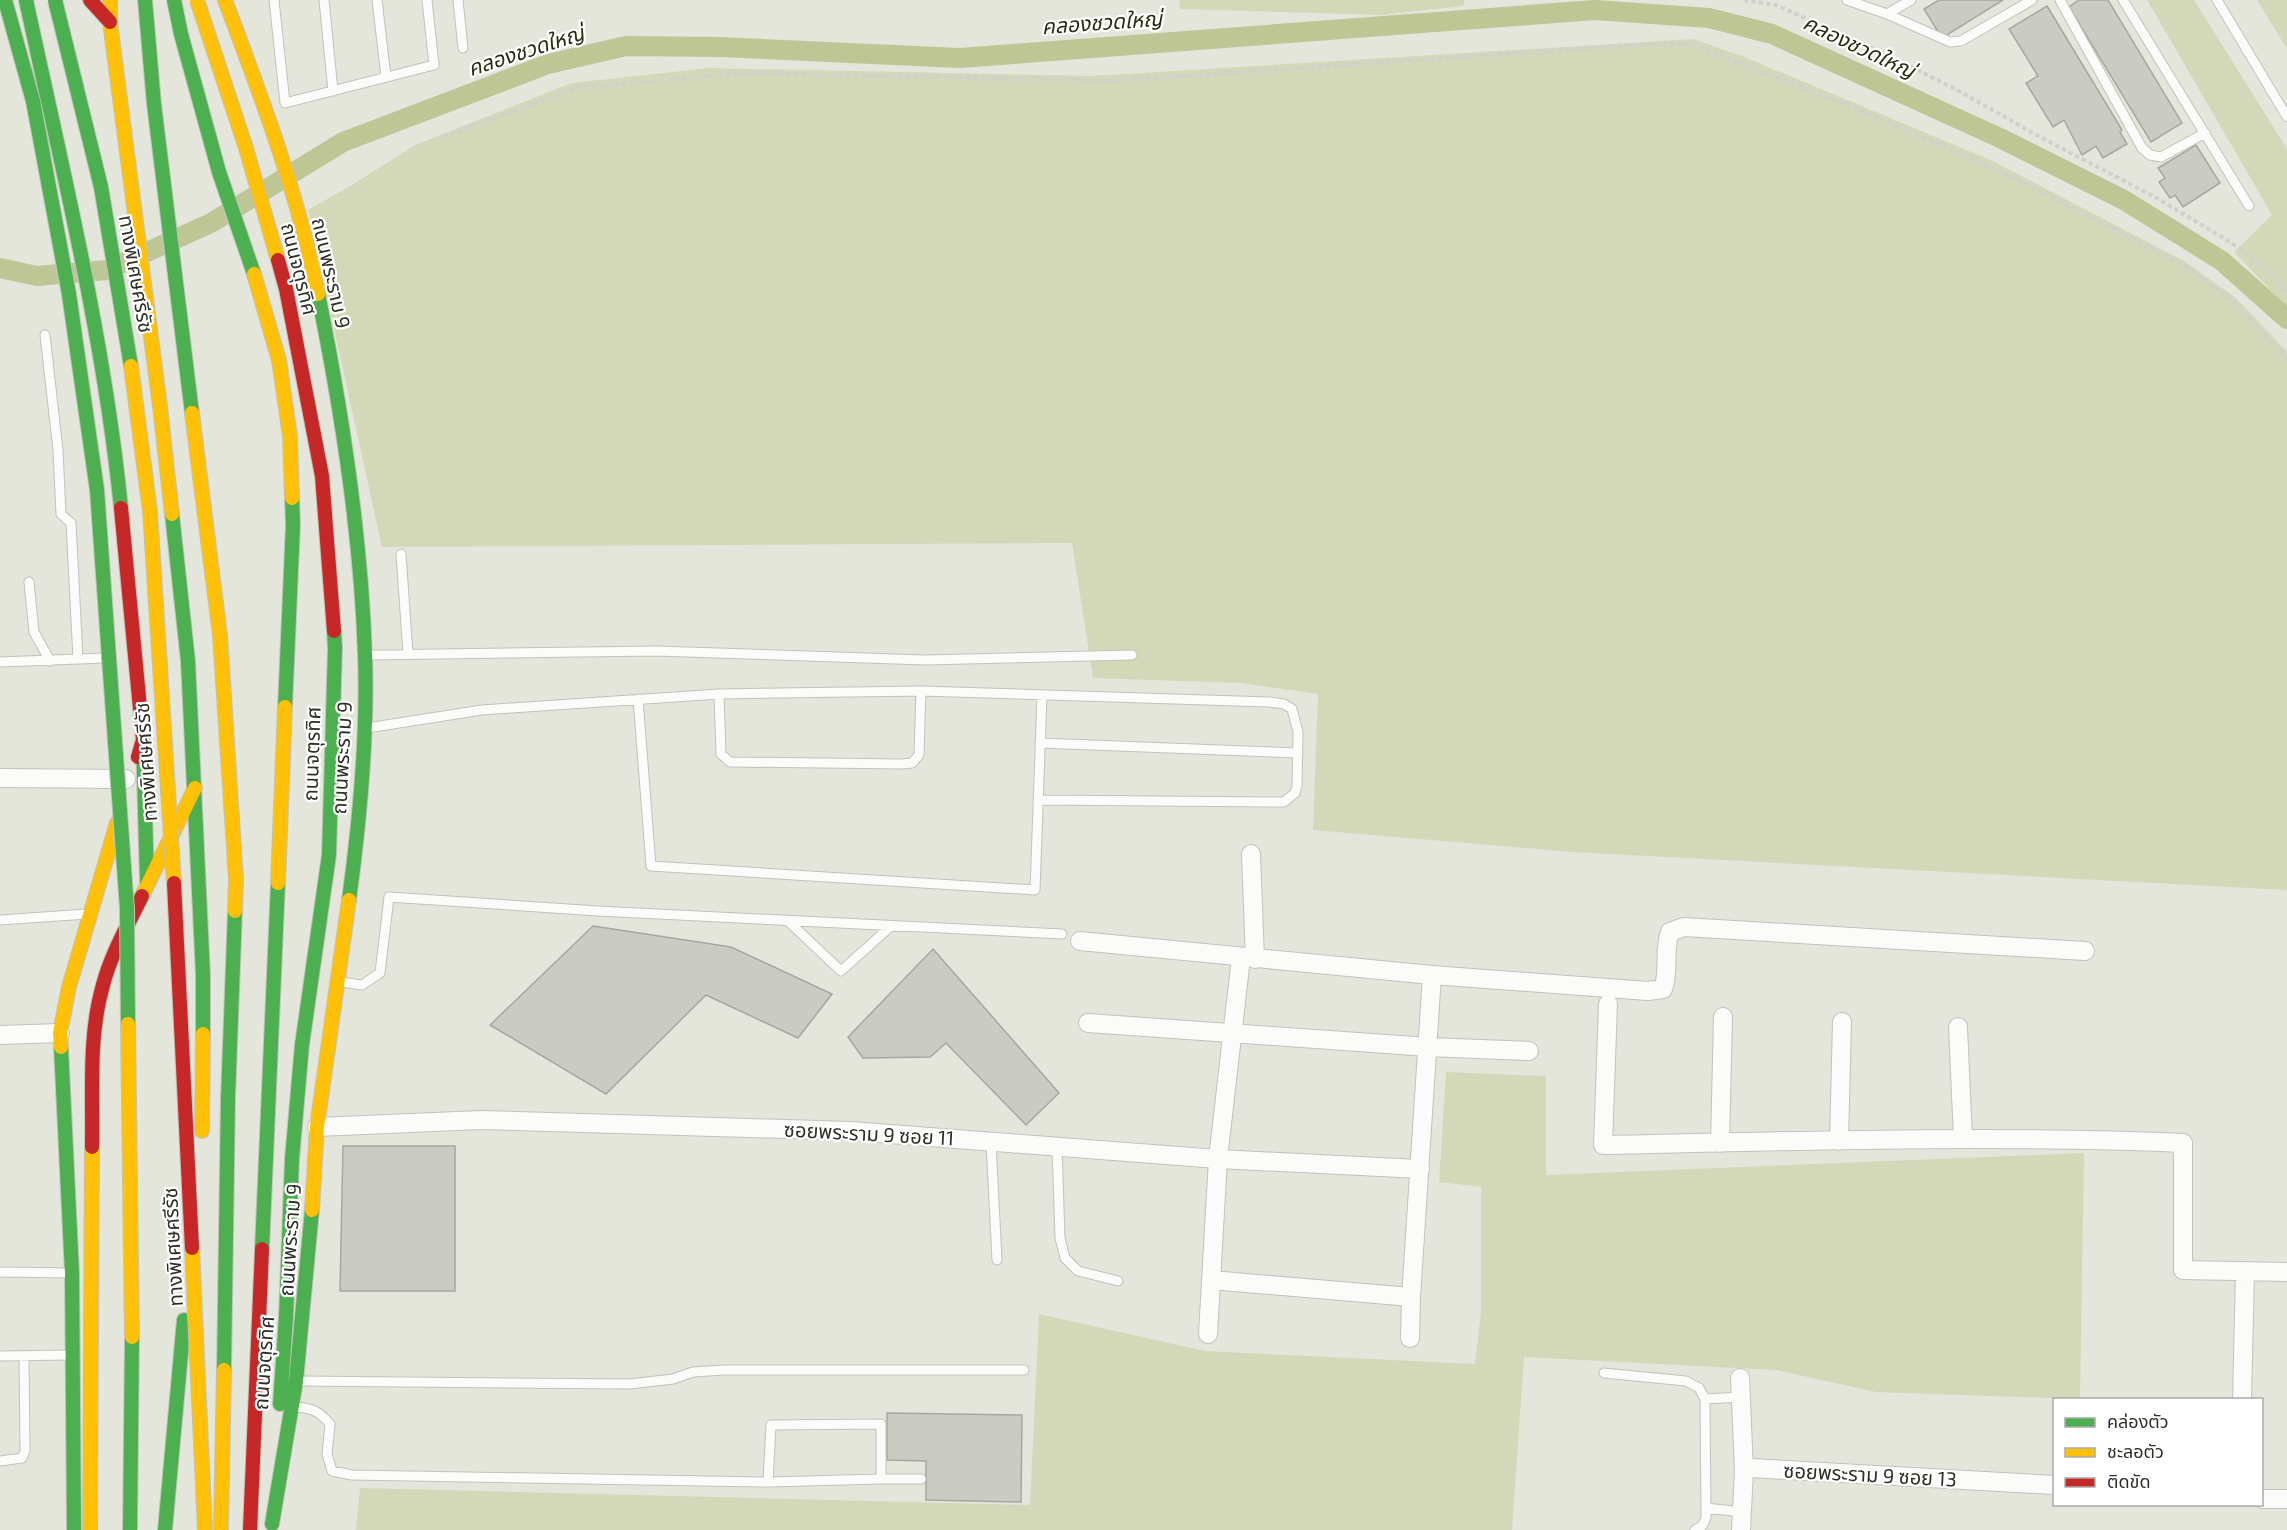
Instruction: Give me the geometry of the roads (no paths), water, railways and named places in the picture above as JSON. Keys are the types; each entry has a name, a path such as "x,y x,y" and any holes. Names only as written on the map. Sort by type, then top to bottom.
{"main road":[{"name":"ทางพิเศษศรีรัช","path":"5,0 33,101 67,283 97,490 127,909 132,1317 130,1530"},
{"path":"26,0 77,237 114,439 143,740 147,886"},
{"name":"ทางพิเศษศรีรัช","path":"55,0 100,187 128,341 150,511 180,975 205,1530"},
{"path":"90,0 110,22"},
{"path":"110,0 110,22 160,406 188,662 203,975 201,1148 165,1530"},
{"path":"145,0 153,104 220,635 236,879 239,1102 225,1265 221,1530"},
{"path":"174,0 181,34 219,172 250,260 279,360 290,436 293,525 250,1530"},
{"path":"179,0 181,34"},
{"name":"ถนนจตุรทิศ","path":"197,0 246,148 286,289 322,476 334,637 329,855 302,1045 292,1159 286,1317 272,1527"},
{"name":"ถนนพระราม 9","path":"225,0 264,104 310,257 331,361 357,534 365,655 365,729 356,849 317,1127 309,1248 293,1407 272,1527"},
{"path":"74,1530 72,1274 60,1033 69,987 89,914 143,740"},
{"path":"90,1530 93,1040 102,987 111,960 195,788"},
{"path":"239,1102 317,1127"},
{"path":"189,1275 196,1291 202,1294 210,1293 216,1288 225,1265"}],"street":[{"path":"0,777 131,780"},
{"path":"1208,1334 1218,1159 1233,1032 1248,958 1251,854"},
{"path":"1080,941 1432,975 1648,991 1662,989 1667,976 1666,942 1670,932 1684,927 2085,951"},
{"path":"1410,1338 1432,975"},
{"path":"1608,1004 1603,1144 1963,1139 2080,1139 2183,1143 2183,1270 2287,1272"},
{"path":"1720,1143 1724,1017"},
{"path":"1839,1141 1842,1022"},
{"path":"1088,1023 1428,1047 1529,1051"},
{"path":"1958,1027 1963,1139"},
{"path":"0,1035 60,1033"},
{"name":"ซอยพระราม 9 ซอย 11","path":"317,1127 481,1120 851,1131 1218,1159 1420,1169"},
{"path":"2242,1398 2245,1271"},
{"path":"1211,1280 1411,1298"},
{"path":"1740,1378 1744,1471 1742,1521"},
{"name":"ซอยพระราม 9 ซอย 13","path":"1744,1471 1751,1468 2053,1485"},
{"path":"2263,1499 2287,1499"}],"lane":[{"path":"274,0 285,103 434,65 427,0"},
{"path":"324,0 333,91"},
{"path":"377,0 386,77"},
{"path":"458,0 463,48"},
{"path":"1847,0 1887,14 1950,42 1961,41 2032,0"},
{"path":"1887,14 1911,0"},
{"path":"2060,0 2142,148 2150,155 2161,157 2205,133"},
{"path":"2123,0 2249,206"},
{"path":"2217,0 2287,117"},
{"path":"45,334 58,450 61,514 71,523 78,659"},
{"path":"401,554 408,654"},
{"path":"29,582 34,632 50,661"},
{"path":"365,655 656,651 925,660 1132,655"},
{"path":"0,663 136,656"},
{"path":"365,729 482,710 719,694 921,691 1284,704 1292,710 1298,732 1295,793 1284,802 1038,800"},
{"path":"719,694 721,754 730,762 912,764 919,755 921,691"},
{"path":"638,699 651,866 1035,890 1042,695"},
{"path":"1040,743 1298,753"},
{"path":"339,981 362,985 380,973 389,897 1062,934"},
{"path":"0,920 89,914"},
{"path":"787,920 841,971 891,926"},
{"path":"991,1142 997,1260"},
{"path":"1057,1147 1060,1238 1065,1258 1078,1271 1118,1281"},
{"path":"0,1272 72,1274"},
{"path":"0,1356 72,1355"},
{"path":"0,1461 22,1458 25,1451 24,1356"},
{"path":"296,1380 630,1384 673,1379 693,1372 724,1370 1024,1370"},
{"path":"1604,1373 1686,1381 1699,1388 1705,1399 1706,1518 1702,1526 1695,1530"},
{"path":"1705,1399 1741,1397"},
{"path":"293,1407 312,1408 330,1424 327,1454 332,1471 352,1474 768,1482 921,1479"},
{"path":"768,1482 771,1425 881,1424 881,1479"},
{"path":"1706,1508 1742,1521"}],"waterway":[{"name":"คลองชวดใหญ่","path":"0,268 37,276 107,270 211,223 343,142 548,64 626,46 721,47 960,58 1595,10 1709,18 1772,34 2000,138 2124,200 2222,261 2287,319"}]}
